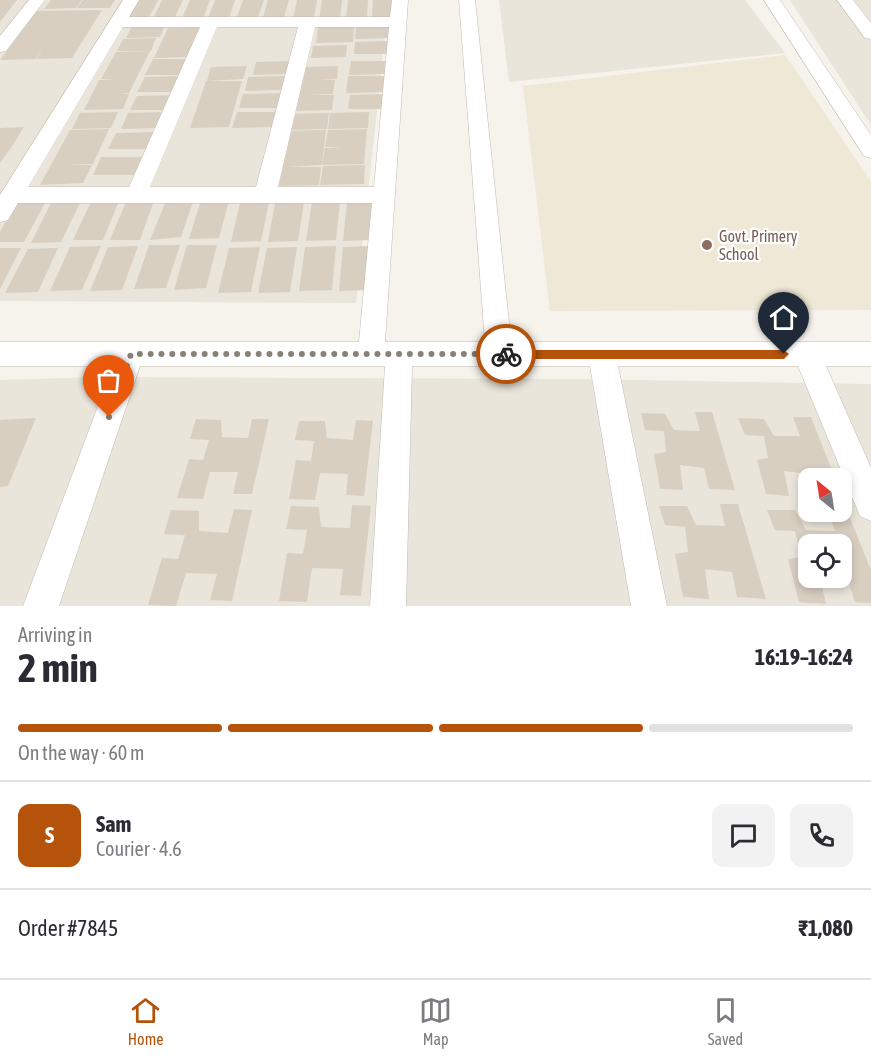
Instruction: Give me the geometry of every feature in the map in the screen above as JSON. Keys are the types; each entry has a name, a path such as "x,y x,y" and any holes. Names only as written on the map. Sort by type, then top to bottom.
{"street":[{"path":"0,47 37,0"},
{"path":"0,214 131,0"},
{"path":"388,606 384,195 400,0"},
{"path":"467,0 499,354"},
{"path":"772,0 871,151"},
{"path":"847,2 871,4"},
{"path":"847,2 871,34"},
{"path":"118,22 398,22"},
{"path":"136,195 211,22"},
{"path":"265,195 308,22"},
{"path":"12,195 384,195"},
{"path":"0,354 871,354"},
{"path":"41,606 131,354"},
{"path":"602,354 649,606"},
{"path":"807,354 871,505"}],"shaded area":[{"path":"0,0 389,0 356,303 0,301"},
{"path":"499,0 745,0 785,53 509,82"},
{"path":"790,0 871,0 871,125"},
{"name":"Govt. Primery School","path":"785,55 871,181 871,310 550,311 523,86"},
{"path":"96,377 580,379 871,384 871,606 0,606 0,380"}],"building":[{"path":"0,0 17,0 0,22"},
{"path":"51,0 82,0 76,8 44,9"},
{"path":"83,0 115,0 110,8 77,8"},
{"path":"137,0 158,0 148,19 127,19"},
{"path":"162,0 183,0 174,19 153,19"},
{"path":"190,0 210,0 203,18 182,18"},
{"path":"215,0 235,0 229,18 208,18"},
{"path":"243,0 264,0 258,17 237,17"},
{"path":"268,0 289,0 284,17 263,17"},
{"path":"297,0 317,0 314,18 293,19"},
{"path":"322,0 342,0 340,18 319,19"},
{"path":"348,0 368,0 367,18 346,18"},
{"path":"373,0 393,0 393,18 372,18"},
{"path":"102,10 72,58 36,59 44,46 35,59 0,60 36,11"},
{"path":"165,25 160,37 126,38 132,26"},
{"path":"204,27 190,57 154,58 168,28"},
{"path":"318,27 354,27 353,42 316,43"},
{"path":"356,27 390,27 389,38 355,39"},
{"path":"156,38 151,51 117,51 123,39"},
{"path":"390,41 389,54 354,54 355,42"},
{"path":"347,45 346,57 311,58 313,46"},
{"path":"150,51 129,93 119,94 129,94 123,109 84,110 99,80 116,80 101,79 116,52"},
{"path":"153,59 191,59 184,75 145,75"},
{"path":"292,61 289,74 253,75 256,62"},
{"path":"351,61 386,61 386,74 349,75"},
{"path":"247,66 243,79 207,81 211,67"},
{"path":"338,66 337,79 318,80 335,80 333,94 309,95 334,95 332,110 294,111 303,67"},
{"path":"184,76 177,92 137,92 145,77"},
{"path":"285,76 282,90 245,91 248,77"},
{"path":"348,76 388,76 387,92 346,93"},
{"path":"206,81 242,81 229,127 190,128"},
{"path":"281,93 277,108 239,108 243,94"},
{"path":"387,94 387,109 348,109 350,95"},
{"path":"175,95 169,110 130,110 137,96"},
{"path":"118,112 111,128 72,129 80,113"},
{"path":"167,112 160,128 121,129 128,113"},
{"path":"237,112 276,112 272,127 232,128"},
{"path":"369,112 368,128 328,129 330,113"},
{"path":"329,113 327,129 288,130 291,114"},
{"path":"24,127 13,145 0,163 0,128"},
{"path":"109,129 93,164 68,165 92,165 83,183 40,185 70,130"},
{"path":"367,129 364,164 322,165 325,148 344,147 325,147 328,130"},
{"path":"326,130 322,165 287,167 321,167 319,185 276,186 287,131"},
{"path":"157,132 150,149 108,149 116,133"},
{"path":"101,157 143,157 136,175 93,175"},
{"path":"365,165 364,184 320,185 323,166"},
{"path":"194,199 181,237 150,240 166,201"},
{"path":"201,200 229,200 219,238 189,239"},
{"path":"119,201 103,240 73,240 91,202"},
{"path":"154,201 140,240 110,240 126,202"},
{"path":"340,201 336,240 306,241 312,202"},
{"path":"375,201 373,240 343,241 347,202"},
{"path":"269,202 261,241 231,242 240,203"},
{"path":"304,202 298,241 268,242 275,203"},
{"path":"16,203 45,203 24,242 0,242 0,232"},
{"path":"51,203 80,203 61,242 31,243"},
{"path":"149,245 180,245 166,288 134,289"},
{"path":"187,245 217,245 206,288 174,290"},
{"path":"101,246 82,290 50,291 70,247"},
{"path":"138,246 122,290 90,291 108,247"},
{"path":"336,246 332,290 299,291 305,247"},
{"path":"373,246 371,290 339,291 343,247"},
{"path":"260,247 251,292 218,293 229,248"},
{"path":"297,247 290,292 258,293 267,248"},
{"path":"0,248 21,248 0,289"},
{"path":"58,248 38,292 5,293 28,249"},
{"path":"695,412 712,412 735,490 709,489 704,468 680,465 683,490 660,489 654,454 666,452 664,431 645,430 641,413 665,414 674,430 700,431"},
{"path":"793,417 811,417 831,468 798,468 798,473 784,471 789,496 766,494 757,460 768,458 764,436 745,435 738,418 764,419 774,436 800,436"},
{"path":"36,418 8,486 0,487 0,420"},
{"path":"196,419 221,420 222,437 248,438 252,419 269,419 252,494 233,494 238,472 210,472 203,499 177,498 189,459 203,460 209,440 190,439"},
{"path":"356,420 373,421 364,496 346,495 348,474 320,473 315,500 289,499 296,460 311,461 314,441 295,440 299,421 325,421 327,438 353,440"},
{"path":"720,504 738,504 766,599 737,597 732,572 705,569 709,599 683,597 675,554 688,552 685,527 665,525 659,506 687,506 696,525 725,526"},
{"path":"352,505 371,506 361,596 340,595 343,569 312,568 307,602 279,601 287,553 303,554 307,530 286,529 291,506 319,507 321,527 350,528"},
{"path":"234,509 252,510 232,601 210,600 217,574 186,573 176,606 148,605 162,558 178,559 185,535 164,534 171,510 199,511 199,531 228,533"},
{"path":"767,510 795,510 798,522 802,522 806,530 835,531 832,522 852,522 871,570 871,603 855,602 851,588 852,534 798,534 798,544 795,531 775,530"},
{"path":"798,557 798,588 822,588 826,604 799,602 788,559"}],"way so far":[{"path":"109,417 131,354 506,354"}],"place":[{"name":"Govt. Primery School","path":"707,245"}],"route":[{"path":"506,354 784,354"}]}
